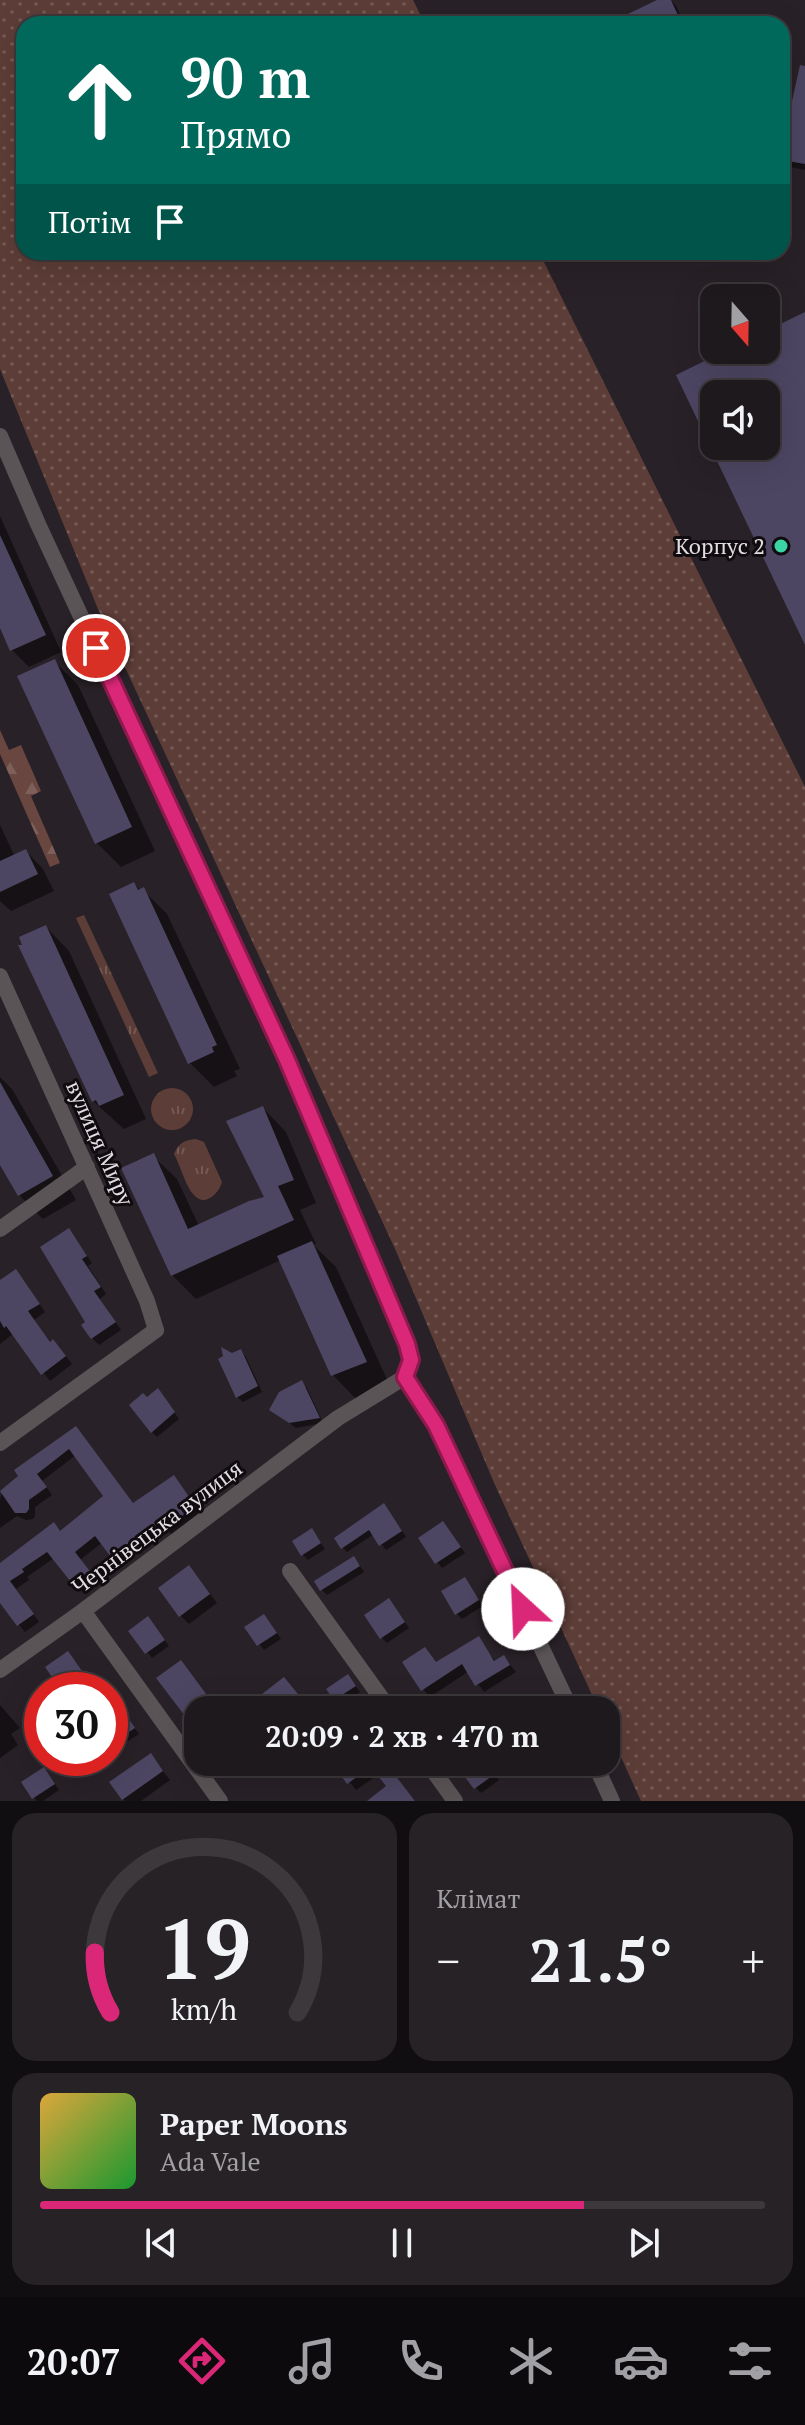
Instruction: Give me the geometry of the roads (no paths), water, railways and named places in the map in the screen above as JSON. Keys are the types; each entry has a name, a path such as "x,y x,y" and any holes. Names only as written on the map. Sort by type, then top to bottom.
{"street":[{"path":"0,436 287,1060 407,1344 411,1360 405,1377 436,1425 564,1696"},
{"name":"вулиця Миру","path":"0,976 5,1003 87,1167 147,1301 156,1330 0,1443"},
{"path":"0,1229 87,1167"},
{"name":"Чернівецька вулиця","path":"0,1670 338,1418 405,1377"},
{"path":"290,1571 380,1696"},
{"path":"83,1611 220,1801"},
{"path":"437,1776 455,1801"},
{"path":"600,1776 612,1801"}],"place":[{"name":"Корпус 2","path":"781,546"}]}
